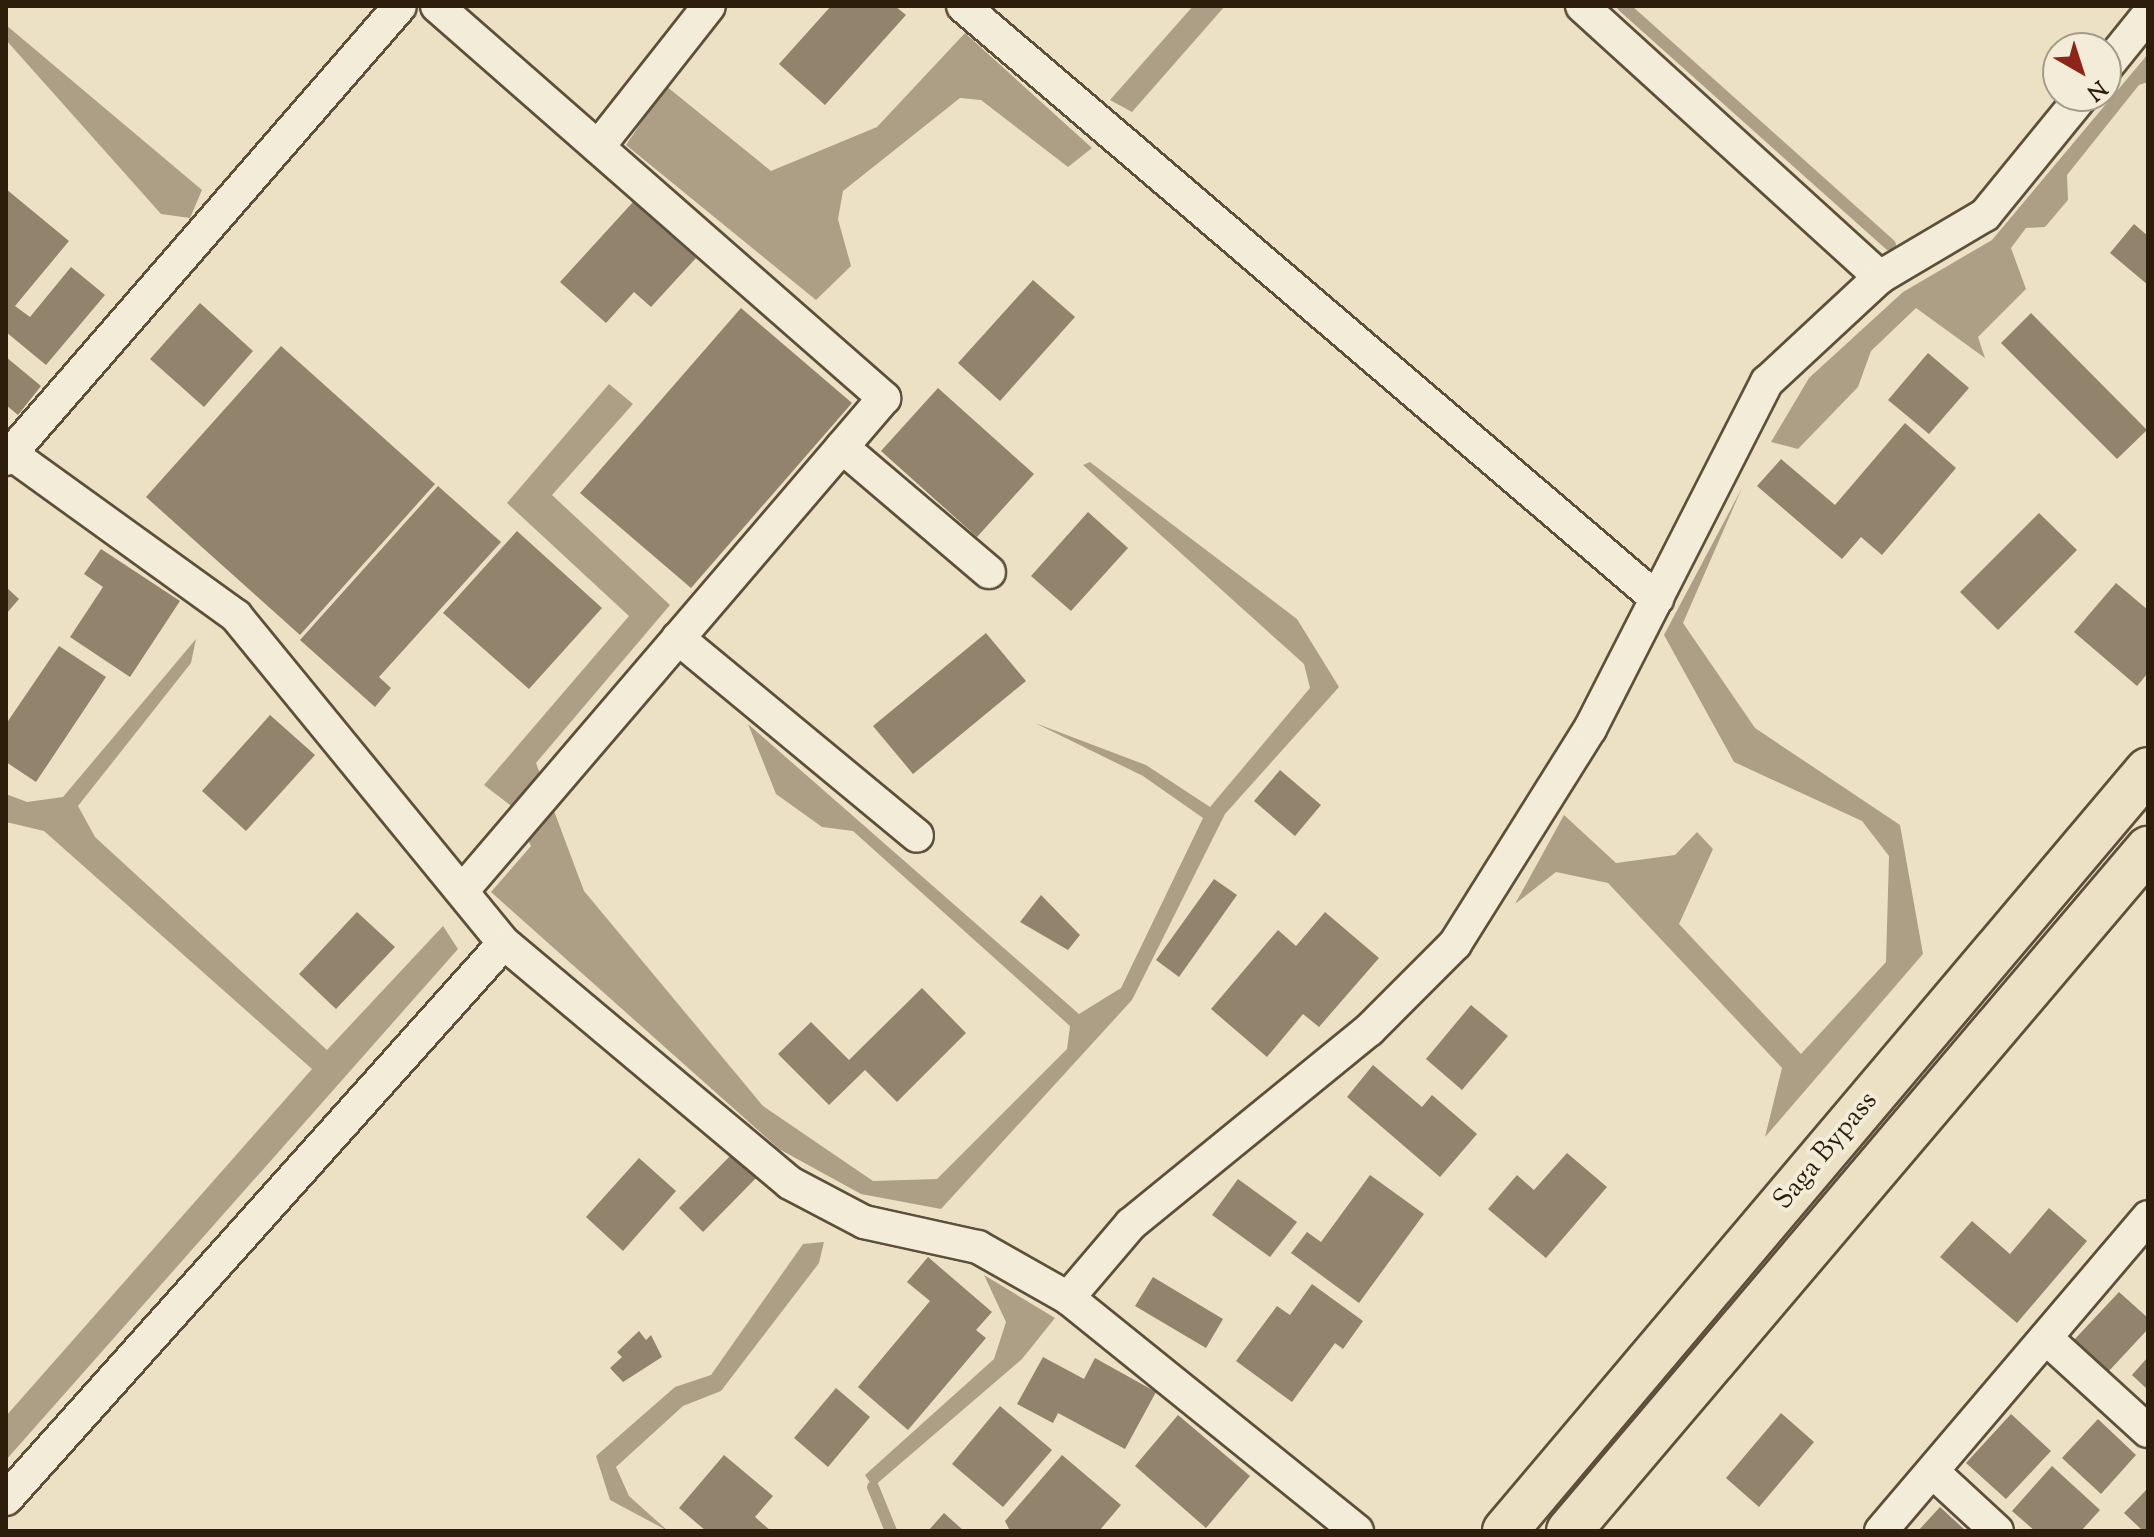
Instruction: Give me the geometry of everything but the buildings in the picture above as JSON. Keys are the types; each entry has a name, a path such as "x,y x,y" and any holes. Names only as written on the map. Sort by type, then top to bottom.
{"highway":[{"name":"Saga Bypass","path":"1505,1531 2148,770"},
{"name":"Saga Bypass","path":"1569,1531 2148,849"}],"street":[{"path":"400,6 8,455 236,616 504,943 790,1183 864,1222 978,1247 1068,1298 1357,1531"},
{"path":"437,6 884,398 462,891"},
{"path":"598,147 709,6"},
{"path":"963,6 1657,599"},
{"path":"1582,6 1880,277"},
{"path":"2122,47 2148,15"},
{"path":"1068,1298 1131,1224 1369,1030 1455,944 1590,729 1767,382 1880,277 1985,215 2069,112"},
{"path":"842,447 989,572"},
{"path":"678,638 917,836"},
{"path":"6,1499 504,943"},
{"path":"1881,1531 2148,1217"},
{"path":"2046,1338 2148,1431"},
{"path":"1933,1472 1997,1531"}],"shaded area":[{"path":"1193,6 1225,6 1132,112 1110,100"},
{"path":"6,25 202,190 190,218 161,214 6,40"},
{"path":"965,33 1092,148 1068,167 981,100 960,98 843,191 838,219 851,266 816,300 626,145 666,86 771,171 877,127"},
{"path":"2148,54 2148,82 2139,85 2122,106 2122,85"},
{"path":"2099,112 2117,112 2067,175 2068,200 2045,227 2026,228 2011,248 2026,289 1978,337 1985,358 1916,308 1871,351 1858,387 1798,449 1771,442 1809,378 1903,292 1992,240"},
{"path":"609,384 633,404 552,495 670,605 536,763 584,891 763,1106 873,1181 937,1179 1067,1049 1070,1026 853,831 822,827 776,794 748,724 1079,1014 1121,988 1203,818 1143,776 1035,723 1146,765 1210,807 1310,688 1304,664 1083,465 1090,462 1297,619 1339,687 1225,814 1132,1000 941,1209 861,1194 779,1149 491,892 531,846 510,805 484,785 629,616 507,503"},
{"path":"1742,488 1683,623 1755,728 1900,825 1923,954 1765,1137 1782,1068 1608,883 1556,872 1515,904 1564,815 1616,863 1675,855 1697,832 1713,849 1679,924 1801,1054 1886,962 1889,856 1862,821 1734,762 1664,635"},
{"path":"196,639 191,663 78,806 95,837 327,1050 443,926 458,949 6,1460 6,1416 312,1069 44,831 6,822 6,794 27,802 63,797"},
{"path":"824,1242 819,1263 721,1391 683,1406 616,1467 629,1496 668,1531 610,1500 596,1456 675,1387 711,1375 803,1244"},
{"path":"984,1275 1055,1318 1022,1359 873,1487 865,1475 994,1359 1006,1322"}],"waterway":[{"path":"1623,6 1890,245"},
{"path":"873,1487 891,1531"}]}
